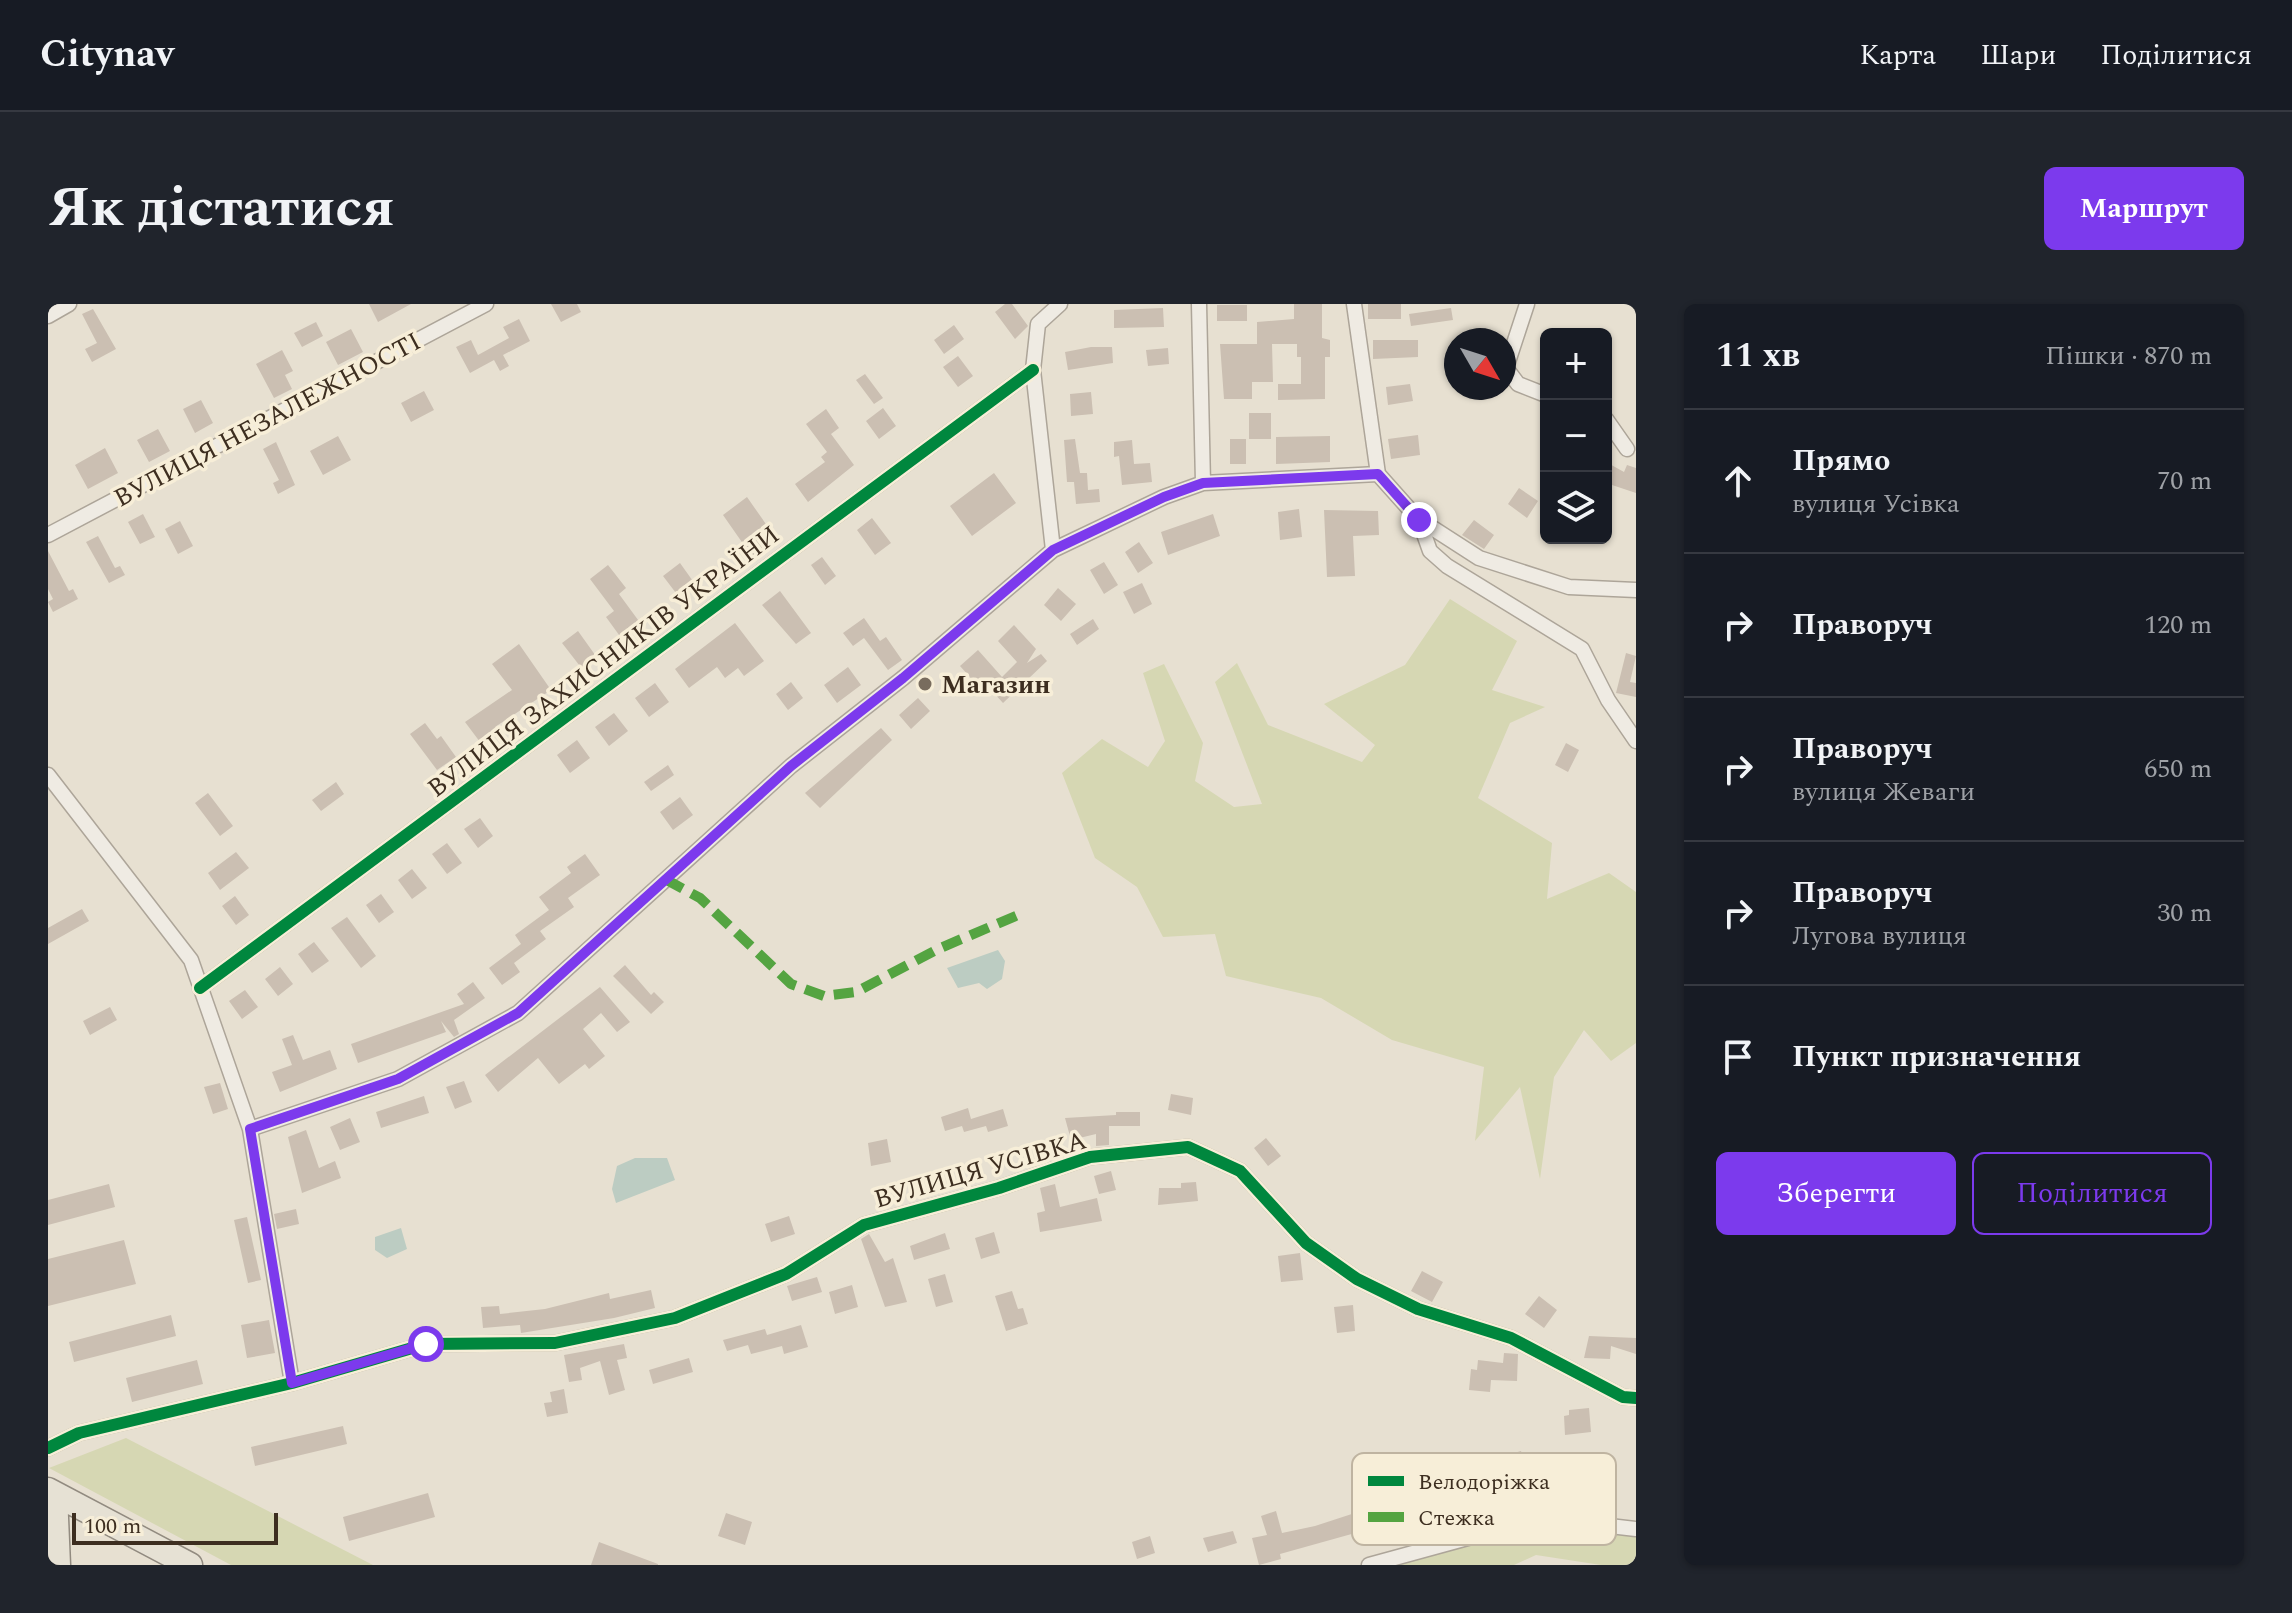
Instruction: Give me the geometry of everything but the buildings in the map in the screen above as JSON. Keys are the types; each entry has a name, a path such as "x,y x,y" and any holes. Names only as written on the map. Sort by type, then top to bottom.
{"main road":[{"path":"52,1492 58,1565"},
{"path":"52,1492 190,1565"}],"street":[{"path":"48,316 69,304"},
{"name":"ВУЛИЦЯ НЕЗАЛЕЖНОСТІ","path":"48,535 486,304"},
{"path":"1053,550 1033,370 1038,324 1060,304"},
{"path":"1199,304 1203,483"},
{"path":"1354,304 1378,474 1419,520 1479,558 1569,587 1636,590"},
{"path":"1527,304 1506,368 1518,384 1540,393"},
{"name":"ВУЛИЦЯ ЗАХИСНИКІВ УКРАЇНИ","path":"200,988 1033,370"},
{"path":"1612,428 1627,449"},
{"path":"250,1129 398,1079 518,1013 791,766 903,678 1053,550 1164,497 1203,483 1378,474"},
{"path":"1419,520 1430,551 1447,566 1582,649 1608,700 1636,741"},
{"path":"48,775 191,960 250,1129 292,1383"},
{"name":"ВУЛИЦЯ УСІВКА","path":"48,1448 79,1433 292,1383 426,1344 555,1343 675,1318 786,1274 864,1225 999,1188 1090,1157 1188,1147 1240,1171 1306,1243 1357,1279 1418,1309 1511,1338 1623,1397 1636,1398"},
{"path":"1616,1527 1636,1529"},
{"path":"1369,1565 1442,1545"}],"green space":[{"path":"1450,599 1517,641 1492,690 1545,707 1510,723 1478,798 1552,843 1547,899 1609,873 1636,892 1636,1043 1611,1061 1584,1030 1554,1077 1540,1179 1520,1087 1475,1141 1484,1067 1392,1040 1321,998 1226,976 1215,934 1163,937 1137,887 1095,858 1062,773 1102,739 1148,767 1165,741 1143,673 1164,664 1203,743 1195,781 1234,807 1262,804 1215,682 1237,663 1268,725 1362,762 1375,745 1324,704 1405,665"},
{"path":"126,1438 373,1565 231,1565 49,1468"},
{"path":"1616,1527 1636,1529 1636,1565 1601,1565 1536,1555 1514,1565 1369,1565 1442,1545 1616,1545"}],"shaded area":[{"path":"998,950 1005,961 1002,979 987,989 979,983 958,988 947,968"},
{"path":"635,1158 667,1158 675,1180 616,1203 612,1189 617,1166"},
{"path":"401,1228 407,1249 387,1258 375,1250 375,1237"}],"marked path":[{"path":"665,879 700,898 791,984 824,996 856,992 938,949 1018,915"}],"cycle path":[{"path":"200,988 1033,370"},
{"path":"48,1448 79,1433 292,1383 426,1344 555,1343 675,1318 786,1274 864,1225 999,1188 1090,1157 1188,1147 1240,1171 1306,1243 1357,1279 1418,1309 1511,1338 1623,1397 1636,1398"}],"place":[{"name":"Магазин","path":"925,684"}],"route":[{"path":"426,1344 292,1383 250,1129 398,1079 518,1013 791,766 903,678 1053,550 1164,497 1203,483 1378,474 1419,520"}]}
